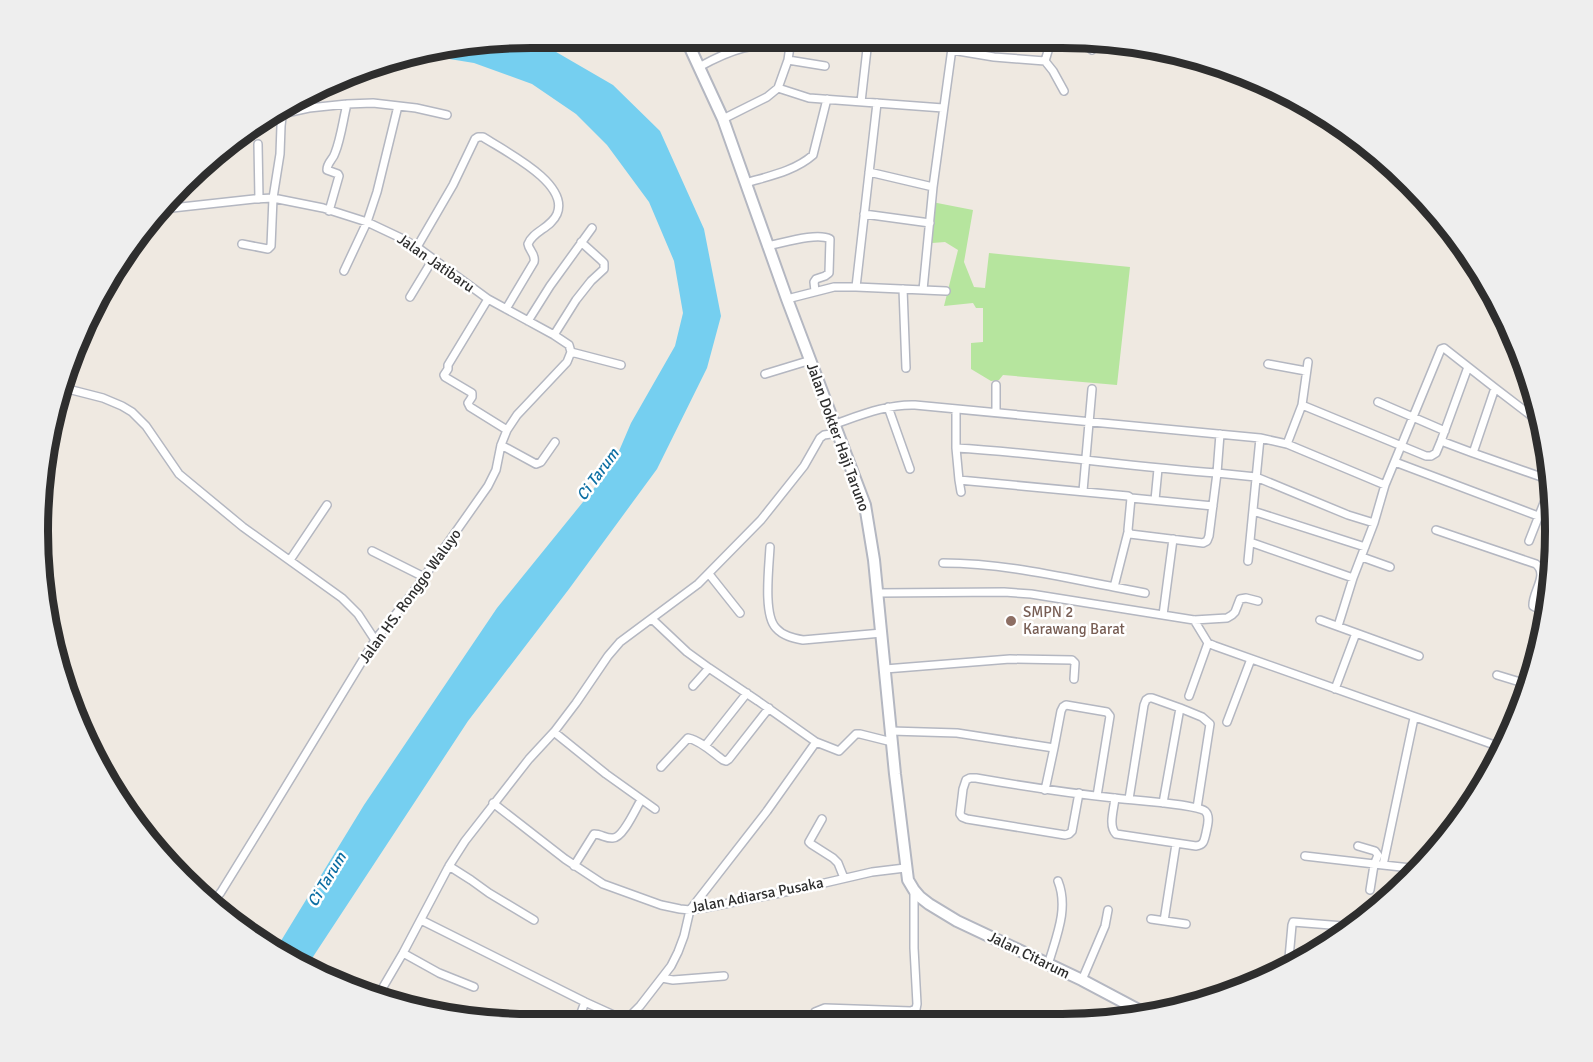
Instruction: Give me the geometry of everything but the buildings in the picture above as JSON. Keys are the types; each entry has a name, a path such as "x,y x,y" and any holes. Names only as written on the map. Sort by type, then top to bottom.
{"street":[{"name":"Jalan Dokter Haji Taruno","path":"690,48 723,119 787,299 865,505 878,593 905,868 914,890"},
{"path":"699,67 720,55 741,48"},
{"path":"723,119 778,88 790,48"},
{"path":"861,102 867,48"},
{"path":"1049,48 1046,61 1064,91"},
{"path":"923,290 933,187 952,50 994,57 1046,61"},
{"path":"788,60 825,66"},
{"path":"778,88 808,98 943,108"},
{"path":"746,183 786,170 813,155 827,99"},
{"path":"856,286 877,103"},
{"path":"329,211 339,176 327,170 327,167 335,153 346,104"},
{"path":"295,110 346,104 373,104 398,106 447,116"},
{"path":"344,271 367,222 377,192 398,106"},
{"path":"242,244 270,248 282,117"},
{"path":"417,247 453,185 475,139 483,137 532,168 550,184 559,202 558,211 547,226 530,239 528,244 534,254 534,262 506,309"},
{"path":"258,144 260,199"},
{"path":"869,172 933,187"},
{"name":"Jalan Jatibaru","path":"172,208 273,198 307,204 367,222 417,247 488,300 554,334 569,345 571,352"},
{"path":"864,214 930,223"},
{"path":"528,321 592,228"},
{"path":"768,246 807,238 830,239 829,273 816,279 815,291"},
{"path":"554,334 576,300 605,266 581,242"},
{"path":"410,297 433,259"},
{"path":"787,299 834,287 946,291"},
{"path":"903,289 906,368"},
{"path":"488,300 444,375 472,393 468,402 470,407 507,430"},
{"path":"1338,626 1385,485 1441,349 1444,348 1531,416"},
{"path":"571,352 621,365"},
{"name":"Jalan HS. Ronggo Waluyo","path":"217,897 375,640 424,577 488,486 496,470 507,430 517,415 567,362 571,352"},
{"path":"765,374 811,360"},
{"path":"1287,444 1302,405 1308,362"},
{"path":"1268,364 1306,370"},
{"path":"1302,405 1426,456 1431,456 1436,453 1442,441 1468,367"},
{"path":"996,385 996,412"},
{"path":"1473,453 1495,388"},
{"path":"70,389 103,398 132,412 146,426 179,474 243,527 342,598 358,614 375,640"},
{"path":"1083,491 1092,389"},
{"path":"1378,402 1445,431"},
{"path":"381,990 465,841 493,803 576,704 608,656 639,626 652,619 709,574 767,513 804,466 824,435 888,407 909,405 996,412 1260,438 1287,444 1385,485"},
{"path":"888,407 910,469"},
{"path":"956,409 956,448 961,492"},
{"path":"1128,532 1134,535 1203,543 1206,541 1209,536 1213,506 1220,434"},
{"path":"1248,561 1260,438"},
{"path":"1442,441 1542,477"},
{"path":"501,446 536,464 541,462 555,442"},
{"path":"956,448 1256,477 1374,523"},
{"path":"1395,462 1538,516"},
{"path":"1155,500 1158,469"},
{"path":"959,480 1213,506"},
{"path":"1114,587 1128,532 1131,498"},
{"path":"1529,541 1544,502"},
{"path":"291,560 327,505"},
{"path":"1253,511 1365,547"},
{"path":"1436,530 1536,564 1542,576 1533,597 1533,606 1539,609"},
{"path":"1163,615 1173,539"},
{"path":"1250,542 1353,578"},
{"path":"770,547 768,609 776,628 793,638 803,640 882,633"},
{"path":"372,551 424,577"},
{"path":"1362,557 1390,567"},
{"path":"943,563 1005,566 1145,593"},
{"path":"709,574 740,613"},
{"path":"878,593 1004,592 1031,594 1194,620 1227,618 1235,612 1240,599 1246,598 1258,602"},
{"path":"652,619 687,652 709,668 816,742 839,751 860,734 891,736 957,733 1054,748"},
{"path":"1194,620 1208,643 1227,651 1495,745"},
{"path":"1320,620 1419,656"},
{"path":"1335,689 1356,633"},
{"path":"1189,696 1208,643"},
{"path":"885,669 1010,659 1072,660 1075,663 1074,679"},
{"path":"1227,722 1251,659"},
{"path":"693,686 709,668"},
{"path":"1497,675 1520,682"},
{"path":"705,746 747,693"},
{"path":"1130,799 1146,700 1152,698 1202,717 1210,724 1197,808"},
{"path":"1045,790 1061,711 1066,705 1107,712 1110,716 1097,796"},
{"path":"662,767 688,738 692,738 726,761 769,708"},
{"path":"1162,803 1180,708"},
{"path":"1383,865 1414,718"},
{"path":"554,732 598,768 655,809"},
{"path":"632,1014 662,978 678,952 690,910 767,811 816,742"},
{"path":"1079,793 1072,831 1065,835 967,819 960,814 963,789 966,780 970,778 1045,790 1079,793 1130,799 1197,808 1208,815 1204,843 1200,846 1176,844 1116,834 1112,824 1115,798"},
{"path":"574,866 594,834 610,838 620,835 641,800"},
{"name":"Jalan Adiarsa Pusaka","path":"493,803 574,866 603,884 661,905 690,910 709,908 872,872 905,868"},
{"path":"822,819 810,842 838,863 844,878"},
{"path":"1164,921 1176,844"},
{"path":"1358,846 1377,852 1378,855 1370,890"},
{"path":"1305,856 1409,868"},
{"path":"449,866 534,920"},
{"path":"1048,965 1062,913 1062,892 1058,881"},
{"path":"914,890 917,1004 915,1014"},
{"name":"Jalan Citarum","path":"914,890 929,904 957,921 1082,980 1135,1008"},
{"path":"1082,980 1105,926 1108,910"},
{"path":"1151,919 1186,924"},
{"path":"421,920 611,1014"},
{"path":"1289,957 1293,922 1340,926"},
{"path":"403,953 439,973 474,987"},
{"path":"662,978 673,980 724,976"},
{"path":"581,1014 585,1002"},
{"path":"1125,1010 1126,1004"},
{"path":"814,1014 825,1008 911,1011 916,1009"}],"green space":[{"path":"932,202 973,210 964,262 974,287 985,288 989,253 1130,267 1117,385 1003,375 999,380 991,381 971,369 971,343 983,342 983,308 976,308 973,303 944,306 958,250 945,242 932,243"}],"water":[{"name":"Ci Tarum","path":"549,48 613,85 660,131 704,229 721,316 707,368 657,469 468,721 311,961 280,943 364,805 497,608 613,465 631,423 675,346 683,313 674,261 649,202 607,145 576,114 532,84 474,63 437,57 499,49"}],"place":[{"name":"SMPN 2 Karawang Barat","path":"1011,621"}]}
